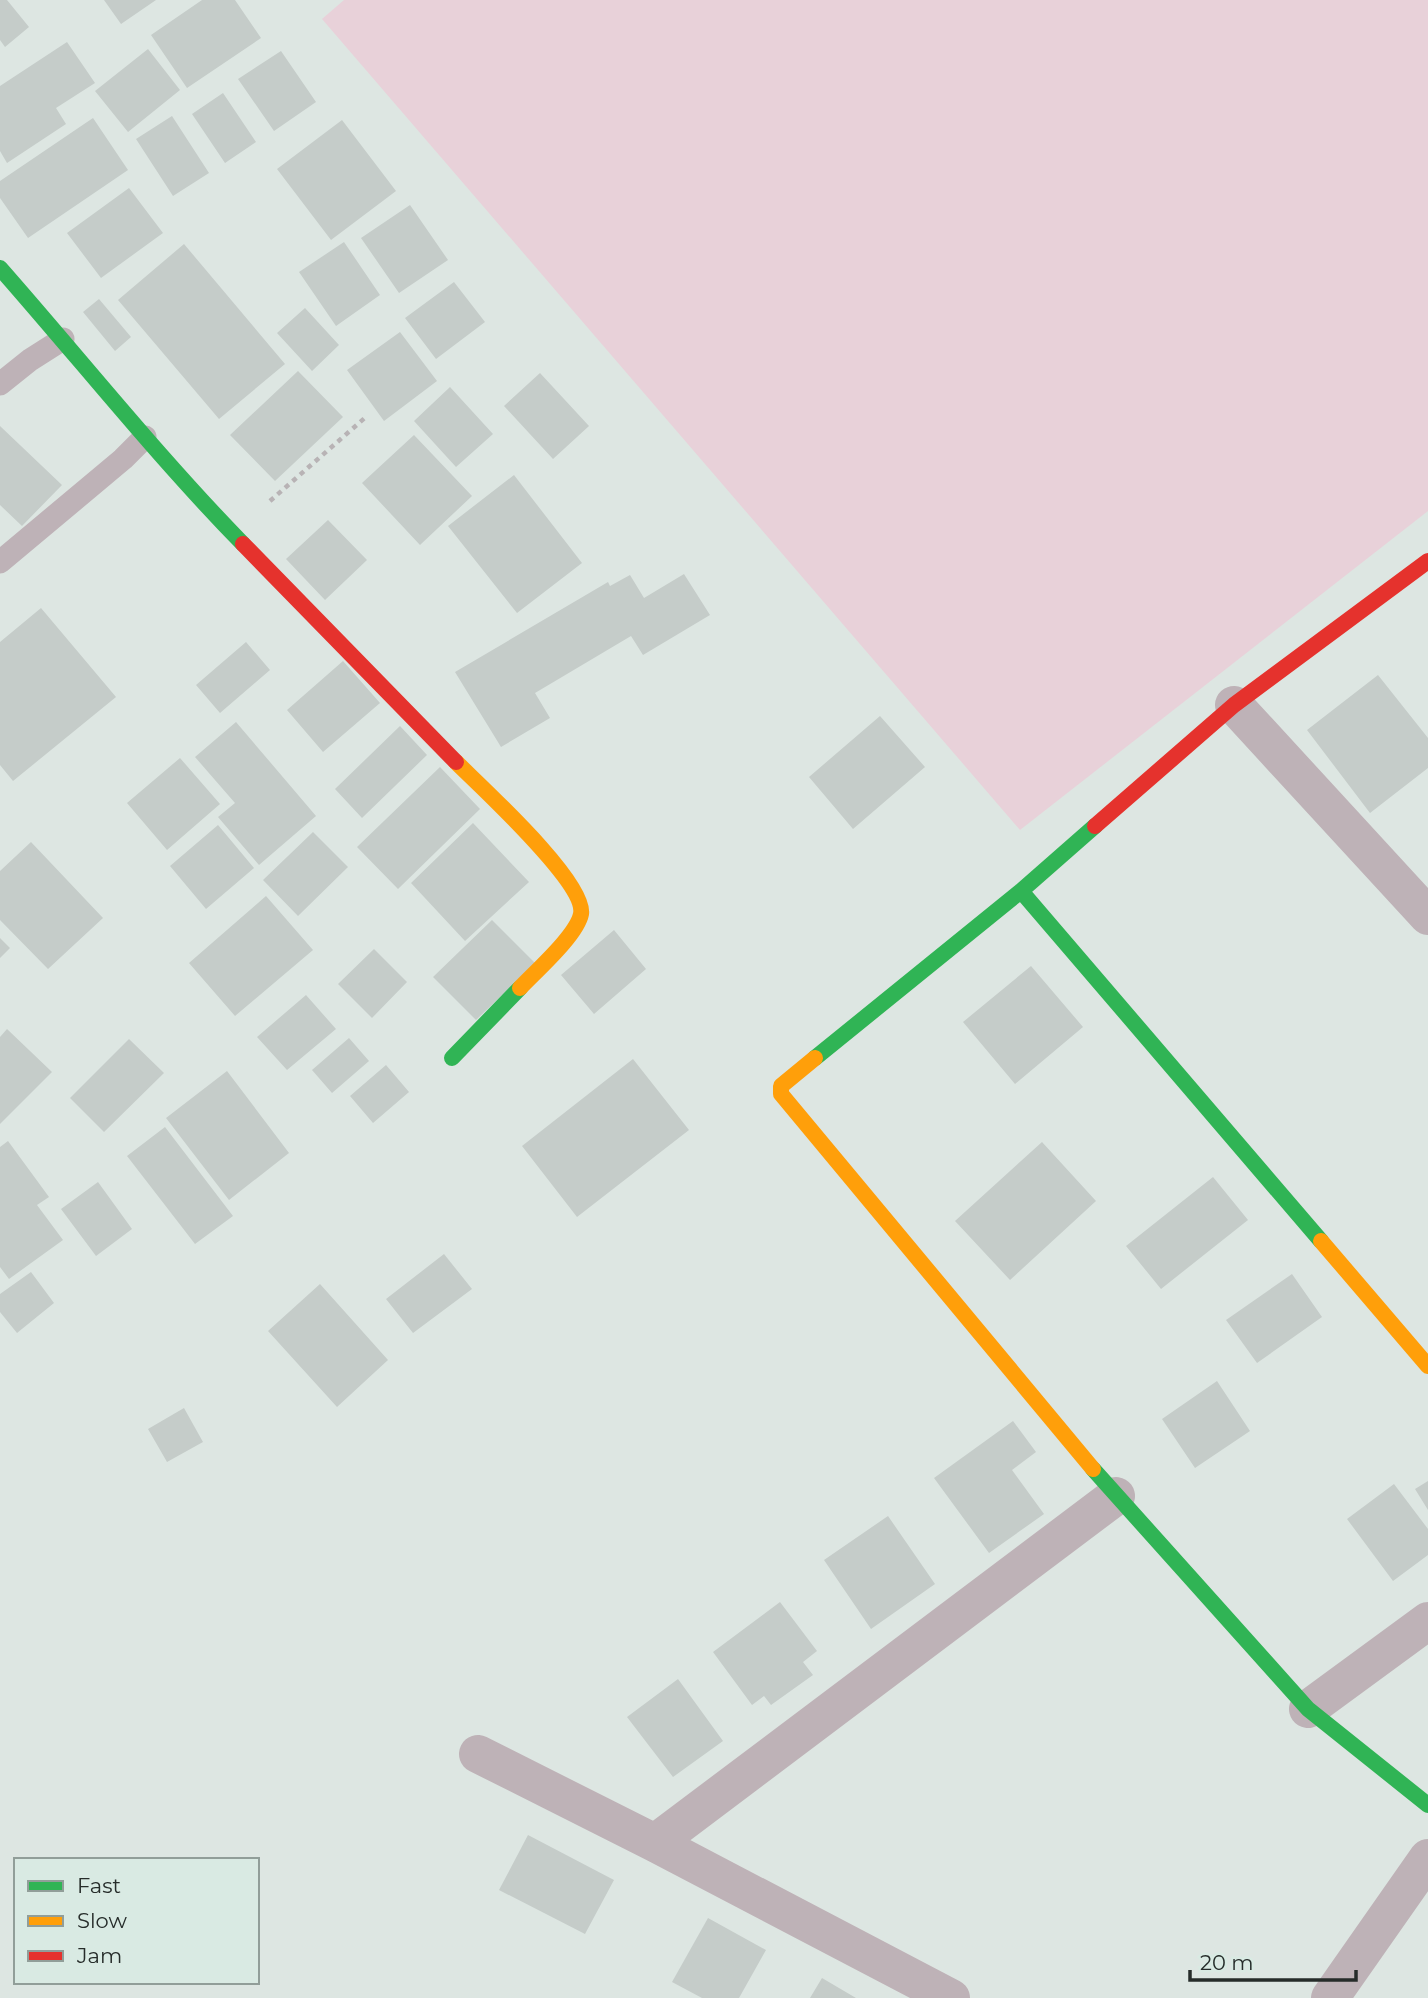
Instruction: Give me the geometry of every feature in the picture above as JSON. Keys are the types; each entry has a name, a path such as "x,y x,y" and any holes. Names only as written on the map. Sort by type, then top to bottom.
{"street":[{"path":"0,268 63,339 112,400 233,534 415,722 529,834 576,892 582,912 574,932 452,1058"},
{"path":"1428,561 1234,705 1021,891 781,1086 781,1094 1116,1496 1308,1709 1428,1805"},
{"path":"1234,705 1428,916"},
{"path":"1021,891 1428,1366"},
{"path":"655,1843 1116,1496"},
{"path":"1308,1709 1428,1621"},
{"path":"478,1754 951,1998"},
{"path":"1330,1998 1428,1857"}],"lane":[{"path":"0,384 63,339"},
{"path":"0,562 123,459 145,437"}],"path":[{"path":"233,534 367,416"}],"shaded area":[{"path":"344,0 1428,0 1428,511 1020,830 322,19"}],"building":[{"path":"0,0 7,0 29,27 5,47 0,40"},
{"path":"104,0 156,0 121,24"},
{"path":"202,0 235,0 261,38 187,88 151,35"},
{"path":"67,42 95,83 56,108 66,124 7,163 0,151 0,86"},
{"path":"148,49 180,90 128,132 95,91"},
{"path":"281,51 316,102 274,131 238,79"},
{"path":"223,93 256,142 225,163 192,114"},
{"path":"172,116 209,173 173,196 136,139"},
{"path":"93,118 128,170 28,238 0,198 0,181"},
{"path":"342,120 396,191 331,240 277,169"},
{"path":"129,188 163,233 101,278 67,233"},
{"path":"410,205 448,260 399,293 361,238"},
{"path":"344,242 380,295 336,326 299,272"},
{"path":"184,244 285,364 219,419 118,300"},
{"path":"454,282 485,322 436,359 405,318"},
{"path":"99,299 131,337 115,351 83,312"},
{"path":"305,308 339,345 312,371 277,333"},
{"path":"400,332 437,381 384,421 347,370"},
{"path":"298,371 343,417 275,481 230,435"},
{"path":"540,373 589,426 553,459 504,406"},
{"path":"450,387 493,434 456,467 414,421"},
{"path":"0,426 62,485 22,526 0,505"},
{"path":"414,435 472,496 420,545 362,483"},
{"path":"514,475 582,563 517,613 448,526"},
{"path":"328,520 367,560 325,600 286,559"},
{"path":"684,574 710,615 643,655 631,636 535,693 550,718 501,747 455,672 608,582 610,586 630,575 644,598"},
{"path":"41,608 116,697 13,781 0,765 0,642"},
{"path":"246,642 270,670 220,713 196,685"},
{"path":"343,661 380,703 323,752 287,710"},
{"path":"1378,675 1428,738 1428,768 1370,813 1307,730"},
{"path":"880,716 925,767 853,829 809,777"},
{"path":"236,722 316,816 259,865 218,817 235,803 195,757"},
{"path":"400,726 427,755 362,818 335,789"},
{"path":"180,758 220,804 167,850 127,803"},
{"path":"440,767 480,809 398,889 357,847"},
{"path":"473,823 529,882 465,941 411,883"},
{"path":"218,825 254,868 206,909 170,866"},
{"path":"313,832 348,867 298,916 263,880"},
{"path":"31,842 103,918 48,969 0,920 0,871"},
{"path":"266,896 313,950 235,1016 189,963"},
{"path":"492,920 535,963 476,1020 433,977"},
{"path":"614,930 646,969 594,1014 561,975"},
{"path":"0,938 10,948 0,958"},
{"path":"374,949 407,982 372,1018 338,984"},
{"path":"1031,966 1083,1027 1015,1084 963,1022"},
{"path":"306,995 336,1029 287,1070 257,1037"},
{"path":"7,1029 52,1072 0,1124 0,1037"},
{"path":"349,1038 369,1061 332,1093 312,1070"},
{"path":"129,1039 164,1073 104,1132 70,1098"},
{"path":"633,1059 689,1130 577,1217 522,1146"},
{"path":"386,1065 409,1092 373,1123 350,1096"},
{"path":"227,1071 289,1153 229,1200 166,1118"},
{"path":"165,1127 233,1216 195,1244 127,1156"},
{"path":"8,1141 49,1197 37,1205 63,1240 9,1279 0,1267 0,1147"},
{"path":"1042,1142 1096,1201 1010,1280 955,1221"},
{"path":"1213,1177 1248,1220 1161,1289 1126,1246"},
{"path":"98,1182 132,1229 96,1256 61,1209"},
{"path":"444,1254 472,1289 413,1333 386,1299"},
{"path":"31,1272 54,1303 17,1333 0,1312 0,1294"},
{"path":"1292,1274 1322,1317 1257,1363 1226,1320"},
{"path":"320,1284 388,1360 337,1407 268,1331"},
{"path":"1217,1381 1250,1431 1195,1468 1162,1419"},
{"path":"184,1408 203,1442 167,1462 148,1429"},
{"path":"1013,1421 1036,1452 1012,1470 1044,1514 989,1553 934,1478"},
{"path":"1428,1481 1428,1510 1415,1489"},
{"path":"1394,1484 1428,1529 1428,1555 1393,1581 1347,1519"},
{"path":"888,1516 935,1584 871,1629 824,1560"},
{"path":"780,1602 817,1651 803,1662 813,1675 771,1705 764,1696 752,1705 713,1652"},
{"path":"678,1679 723,1741 673,1777 627,1717"},
{"path":"528,1835 614,1880 585,1934 499,1890"},
{"path":"708,1918 766,1950 739,1998 702,1998 672,1982"},
{"path":"822,1978 856,1998 810,1998"}],"traffic: fast":[{"path":"0,268 150,442 243,544"},
{"path":"815,1058 1021,891 1095,826"},
{"path":"1021,891 1321,1241"},
{"path":"452,1058 520,988"},
{"path":"1093,1469 1308,1709 1428,1805"}],"traffic: slow":[{"path":"456,762 530,835 567,881 578,900 581,914 578,923 555,953 520,988"},
{"path":"815,1058 781,1086 781,1094 1093,1469"},
{"path":"1321,1241 1428,1366"}],"traffic: jam":[{"path":"243,544 456,762"},
{"path":"1095,826 1234,705 1428,561"}]}
